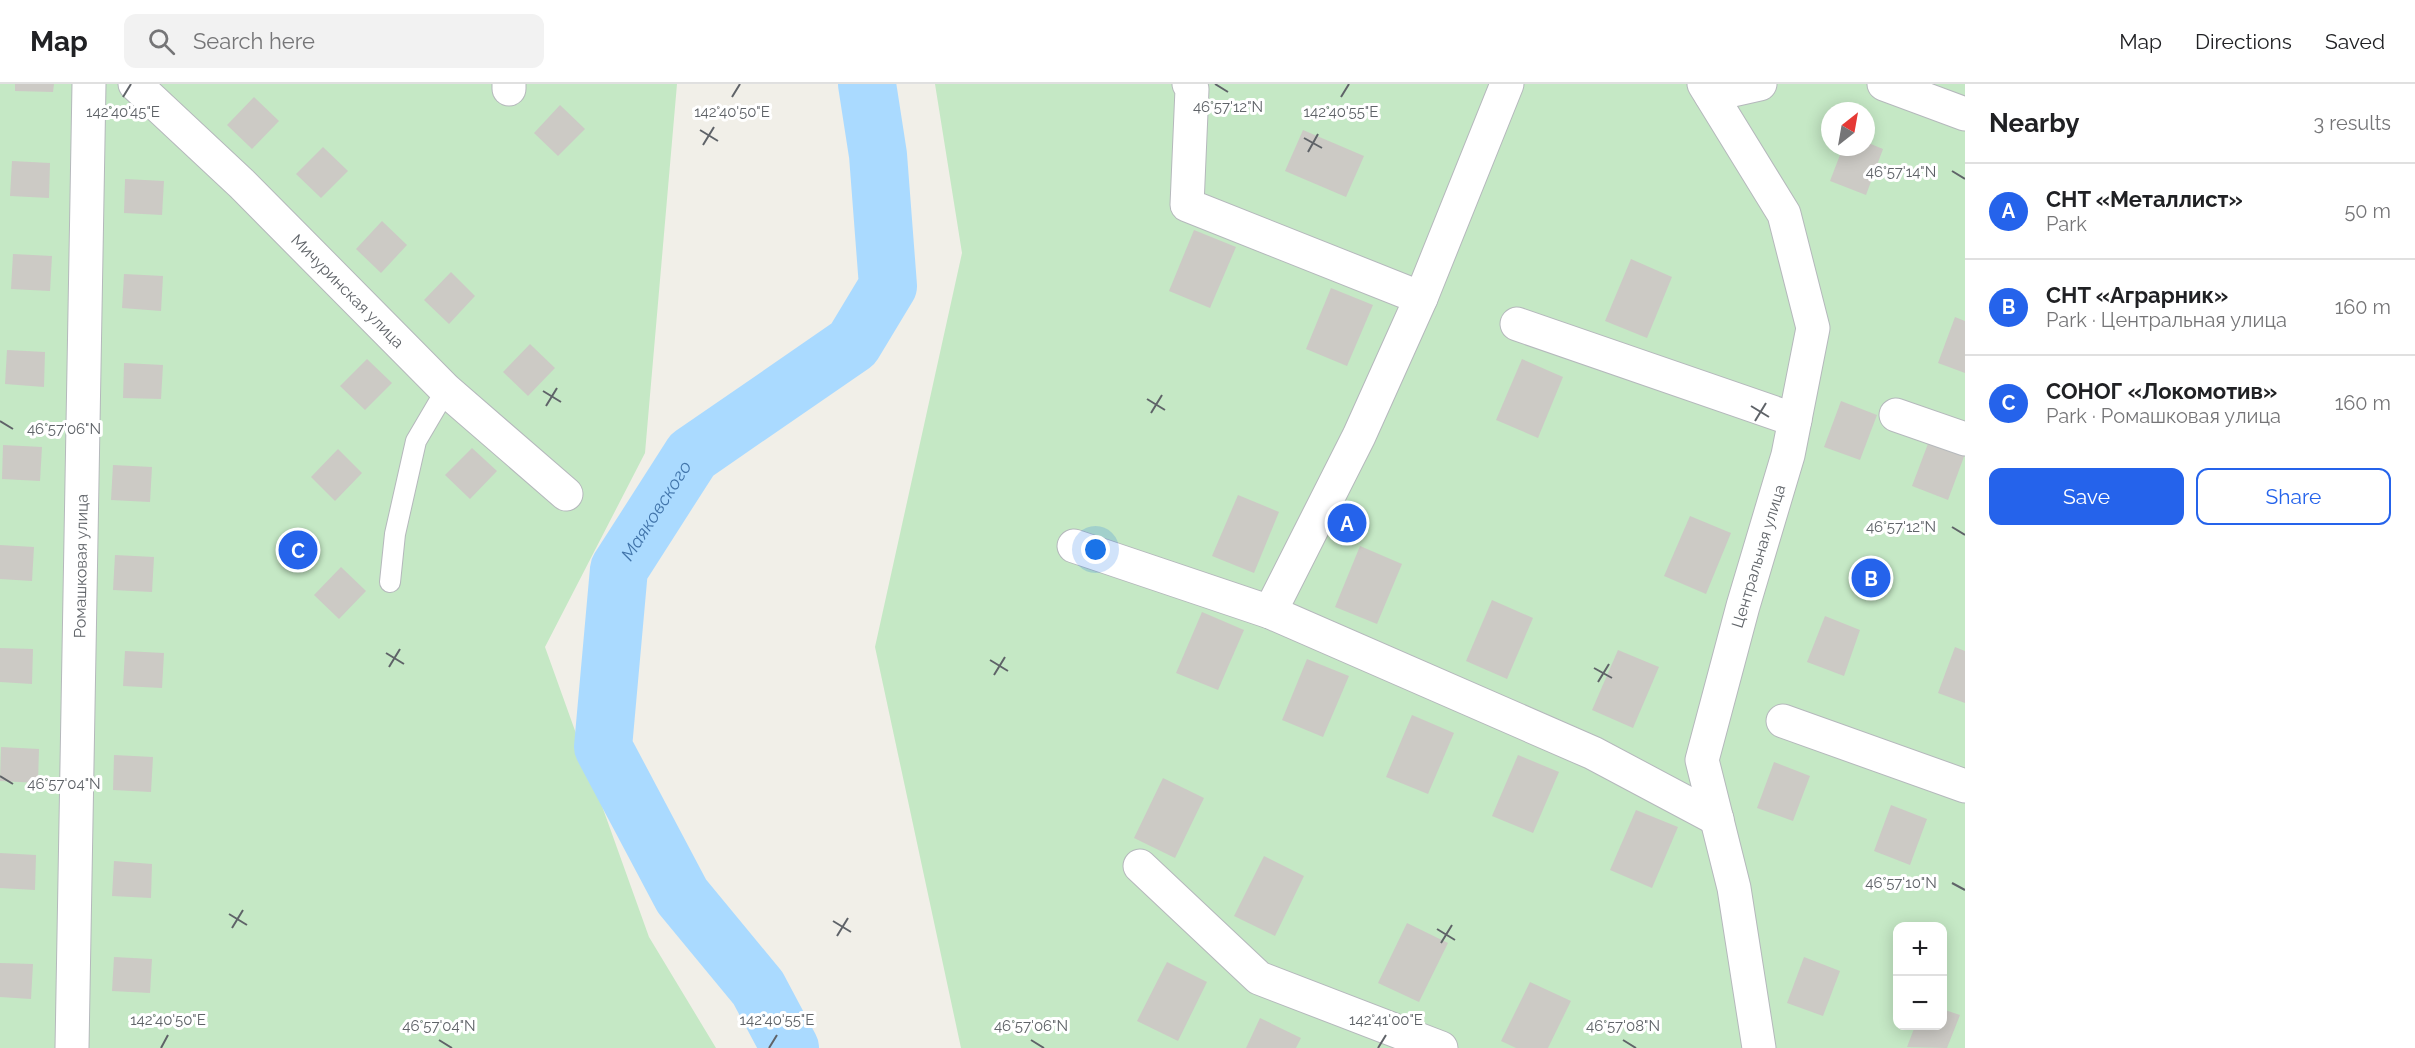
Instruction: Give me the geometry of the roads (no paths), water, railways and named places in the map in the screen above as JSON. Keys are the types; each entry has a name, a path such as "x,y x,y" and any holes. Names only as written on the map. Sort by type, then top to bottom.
{"street":[{"name":"Ромашковая улица","path":"72,1048 89,84"},
{"name":"Мичуринская улица","path":"135,84 250,193 446,390 566,494"},
{"path":"1189,84 1192,90 1187,205 1421,298"},
{"path":"1270,612 1359,436 1421,298 1507,84"},
{"path":"1708,89 1760,84"},
{"path":"1884,84 1965,114"},
{"name":"Центральная улица","path":"1708,89 1784,214 1813,327 1788,455 1743,606 1702,760 1734,888 1759,1048"},
{"path":"1517,324 1795,420"},
{"path":"1896,415 1965,440"},
{"path":"1074,546 1270,612 1593,753 1717,819"},
{"path":"1783,722 1965,786"},
{"path":"1140,866 1259,978 1441,1048"}],"lane":[{"path":"390,582 395,534 416,441 446,390"}],"waterway":[{"name":"Маяковского","path":"790,1048 758,988 682,896 603,747 619,569 692,455 853,344 888,286 878,155 867,84"}],"place":[{"name":"СНТ «Металлист»","path":"1347,523"},
{"name":"СОНОГ «Локомотив»","path":"298,550"},
{"name":"СНТ «Аграрник»","path":"1871,578"}]}
